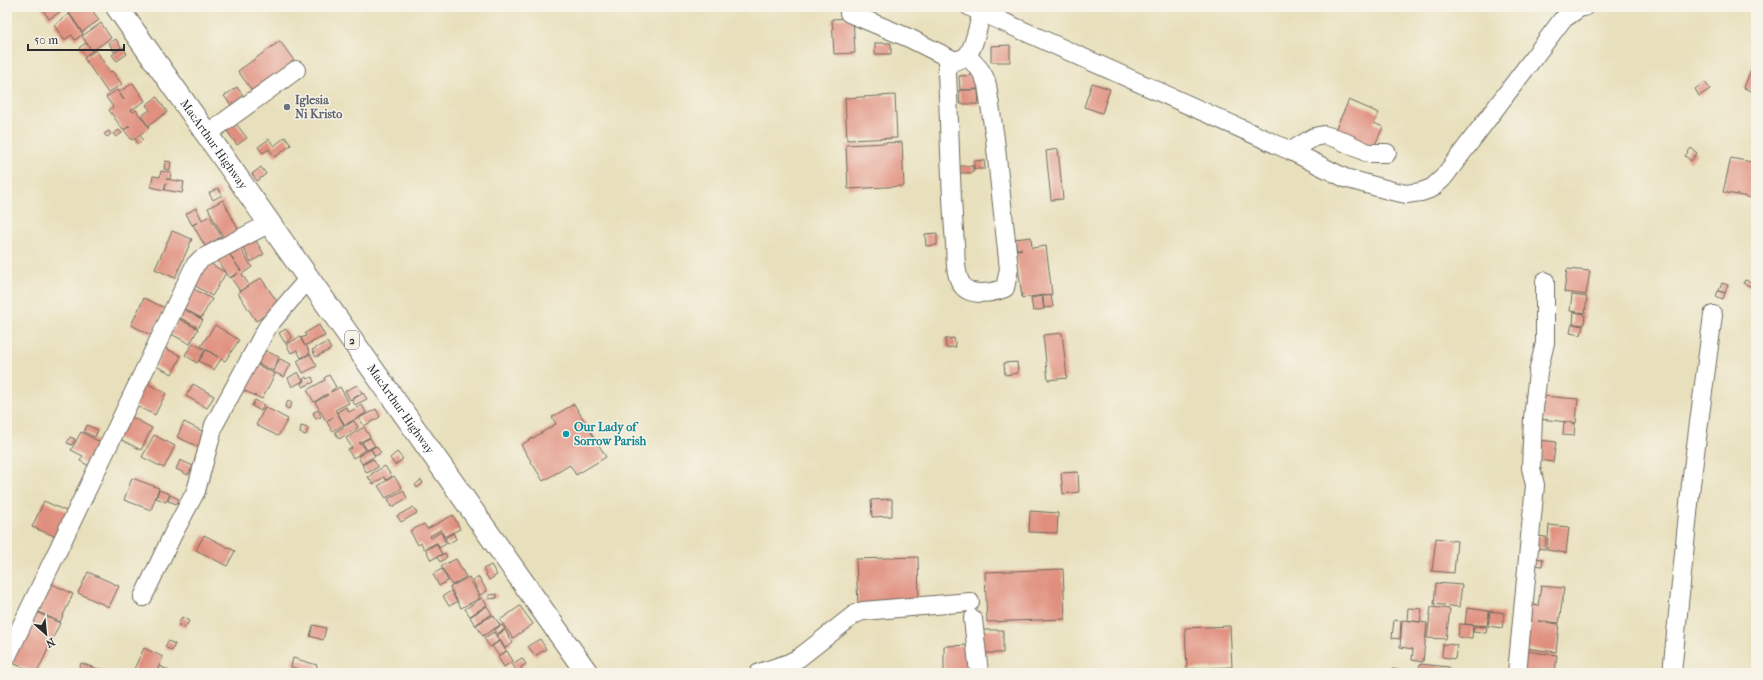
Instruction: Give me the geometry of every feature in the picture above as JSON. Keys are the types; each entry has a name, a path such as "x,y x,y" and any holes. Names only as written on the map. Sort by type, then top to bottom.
{"highway":[{"name":"MacArthur Highway","path":"117,7 587,673"}],"street":[{"path":"850,13 960,58 985,76 996,139 1009,269 1005,288 974,293 963,286 958,276 953,219 947,74 948,65 960,58 971,51 976,10 1291,151 1345,178 1406,194 1421,192 1432,188 1443,178 1562,20 1579,8 1584,7"},
{"path":"207,134 296,70"},
{"path":"1291,151 1314,137 1324,135 1338,139 1368,153 1387,153"},
{"path":"7,656 195,265 201,259 270,223"},
{"path":"143,597 196,490 214,425 268,326 309,278"},
{"path":"1518,673 1535,484 1531,468 1533,418 1538,372 1545,343 1546,280"},
{"path":"1672,673 1691,484 1713,315"},
{"path":"759,673 799,658 855,614 863,612 971,610 979,673"}],"building":[{"path":"41,7 90,7 99,20 82,32 66,8 49,19"},
{"path":"69,14 83,34 75,40 72,35 64,40 54,25"},
{"path":"853,18 855,53 834,54 832,19"},
{"path":"101,23 111,38 92,51 82,36"},
{"path":"116,39 121,47 114,52 109,43"},
{"path":"280,41 295,62 253,92 238,71"},
{"path":"86,43 92,51 85,56 79,48"},
{"path":"875,43 891,43 891,54 875,54"},
{"path":"1010,45 1010,62 991,62 991,46"},
{"path":"123,47 127,54 117,61 112,55"},
{"path":"96,50 110,72 112,71 122,84 108,93 84,58"},
{"path":"1751,69 1756,71 1756,93 1744,88"},
{"path":"978,75 978,89 960,90 959,76"},
{"path":"1705,82 1710,89 1699,96 1695,89"},
{"path":"133,83 145,101 131,110 133,112 136,110 149,128 132,140 124,130 130,126 123,130 109,110 113,107 106,97 117,90 124,100 119,92"},
{"path":"1092,83 1110,89 1102,113 1084,107"},
{"path":"237,87 247,101 235,110 224,96"},
{"path":"959,90 978,90 979,104 960,104"},
{"path":"895,95 897,138 847,140 845,98"},
{"path":"157,97 167,112 148,126 141,116 150,110 146,105"},
{"path":"1349,100 1379,113 1374,123 1383,127 1374,147 1335,130"},
{"path":"234,121 247,138 237,145 225,128"},
{"path":"119,130 122,133 116,137 113,134"},
{"path":"109,131 111,134 107,137 104,134"},
{"path":"140,135 143,140 138,144 135,139"},
{"path":"285,137 291,145 275,157 269,149 263,153 258,147 269,139 274,146"},
{"path":"902,142 904,186 848,189 846,145"},
{"path":"1691,148 1697,153 1691,161 1685,156"},
{"path":"1058,149 1063,199 1051,200 1046,151"},
{"path":"1731,158 1756,163 1756,181 1752,198 1723,192"},
{"path":"984,160 985,169 974,169 974,161"},
{"path":"165,161 171,162 170,170 164,169"},
{"path":"960,166 973,166 973,173 960,173"},
{"path":"261,167 266,174 257,181 252,174"},
{"path":"161,171 171,172 170,179 166,179 184,182 182,193 165,190 166,183 164,190 151,187 153,176 160,177"},
{"path":"218,188 222,195 213,200 209,193"},
{"path":"223,200 240,233 225,241 208,208"},
{"path":"196,208 202,220 210,216 221,237 205,246 193,225 198,222 192,225 186,214"},
{"path":"172,231 192,239 175,278 155,269"},
{"path":"937,233 937,245 926,246 925,234"},
{"path":"253,236 264,254 251,262 241,244"},
{"path":"1031,237 1032,248 1046,246 1052,294 1022,298 1016,250 1022,249 1017,249 1015,239"},
{"path":"237,243 252,267 242,274 249,285 240,291 231,278 238,273 229,278 217,260 228,252 241,271 227,250"},
{"path":"203,259 226,273 212,296 189,282"},
{"path":"1567,269 1590,271 1586,295 1564,292"},
{"path":"261,278 280,306 256,321 238,293"},
{"path":"1745,280 1754,283 1752,287 1743,283"},
{"path":"1722,283 1728,285 1725,293 1719,291"},
{"path":"192,288 212,299 201,318 181,307"},
{"path":"1718,291 1725,293 1723,299 1716,297"},
{"path":"1051,295 1053,307 1044,308 1043,296"},
{"path":"1572,295 1587,297 1585,313 1570,311"},
{"path":"1042,296 1044,309 1033,311 1031,298"},
{"path":"144,298 165,308 151,335 131,325"},
{"path":"182,308 203,320 198,328 177,316"},
{"path":"1574,312 1585,314 1584,325 1573,324"},
{"path":"179,319 198,329 190,344 171,334"},
{"path":"1572,324 1583,326 1581,335 1570,333"},
{"path":"215,325 239,340 225,361 221,359 214,370 199,361 206,350 218,357 201,346"},
{"path":"319,325 325,336 306,345 310,353 301,358 297,350 291,353 286,344 300,337 305,346 301,338 306,336 305,333"},
{"path":"286,329 292,338 285,343 279,333"},
{"path":"1062,333 1067,378 1048,380 1043,335"},
{"path":"954,338 956,347 946,348 945,339"},
{"path":"327,342 331,349 316,357 312,350"},
{"path":"193,343 205,350 197,363 185,355"},
{"path":"165,348 181,356 172,374 156,366"},
{"path":"264,350 279,357 273,371 257,363"},
{"path":"310,354 317,366 303,373 297,361"},
{"path":"280,359 291,364 284,377 273,372"},
{"path":"1017,362 1018,373 1005,375 1004,363"},
{"path":"256,364 275,374 262,399 243,390"},
{"path":"298,372 303,381 292,387 288,378"},
{"path":"329,375 336,387 331,392 340,387 349,403 335,410 344,425 332,431 327,422 333,417 326,421 315,402 328,395 327,394 314,402 307,390 325,380 324,378"},
{"path":"306,377 307,379 312,377 314,382 303,387 301,383"},
{"path":"144,382 166,393 155,415 132,404"},
{"path":"193,384 214,396 207,408 186,396"},
{"path":"357,385 362,393 350,400 345,391"},
{"path":"363,393 367,399 355,405 352,400"},
{"path":"1543,396 1578,399 1576,423 1540,419"},
{"path":"255,400 264,405 261,411 252,406"},
{"path":"288,401 292,403 289,409 285,407"},
{"name":"Our Lady of Sorrow Parish","path":"574,404 606,457 576,475 570,465 543,481 521,445 556,424 552,417"},
{"path":"362,405 366,413 345,425 337,412 346,407 349,412"},
{"path":"265,407 288,419 278,436 256,425"},
{"path":"376,409 380,417 364,426 359,418"},
{"path":"318,410 321,417 316,419 313,413"},
{"path":"128,415 152,428 141,450 116,437"},
{"path":"354,421 358,428 339,439 335,432"},
{"path":"184,422 208,434 201,448 177,437"},
{"path":"1564,422 1575,423 1574,436 1563,435"},
{"path":"87,425 98,430 95,437 84,432"},
{"path":"301,426 308,428 306,435 300,433"},
{"path":"364,427 370,437 359,443 361,443 366,450 353,458 348,450 352,448 346,438"},
{"path":"81,432 100,442 91,467 80,461 83,456 71,450"},
{"path":"154,435 175,446 164,468 142,457"},
{"path":"70,437 75,439 72,445 67,443"},
{"path":"370,438 375,446 367,450 362,442"},
{"path":"1540,440 1556,442 1553,462 1537,460"},
{"path":"376,446 381,453 375,456 371,449"},
{"path":"371,449 375,456 362,464 358,456"},
{"path":"397,452 403,459 395,465 390,458"},
{"path":"373,459 378,467 367,473 362,465"},
{"path":"180,460 193,466 188,475 176,469"},
{"path":"385,466 392,477 386,480 384,477 373,484 368,477"},
{"path":"1078,472 1079,492 1063,494 1061,473"},
{"path":"394,476 402,488 386,498 378,486"},
{"path":"132,478 159,488 151,510 124,500"},
{"path":"421,480 423,483 417,488 415,485"},
{"path":"159,490 170,494 166,502 156,498"},
{"path":"403,490 407,498 392,507 388,499"},
{"path":"170,495 179,499 177,504 168,501"},
{"path":"892,499 892,516 872,517 871,500"},
{"path":"44,501 68,512 57,537 32,527"},
{"path":"413,507 417,513 401,522 397,516"},
{"path":"1030,511 1058,513 1057,533 1029,532"},
{"path":"453,515 460,529 444,537 441,530 430,536 431,538 441,532 446,544 439,548 437,543 424,549 421,543 418,545 410,531 424,524 427,529"},
{"path":"1549,525 1569,527 1566,553 1547,550"},
{"path":"453,533 456,539 448,544 445,538"},
{"path":"204,535 235,551 227,566 196,550"},
{"path":"1536,536 1546,537 1545,549 1534,548"},
{"path":"1436,538 1457,541 1454,573 1432,571"},
{"path":"436,544 442,554 431,560 426,550"},
{"path":"445,553 447,557 440,562 437,557"},
{"path":"918,557 919,605 858,607 856,559"},
{"path":"1535,558 1543,559 1542,566 1534,565"},
{"path":"456,559 466,577 452,585 441,566"},
{"path":"491,565 497,575 489,580 483,569"},
{"path":"442,569 448,581 439,586 433,574"},
{"path":"1063,569 1065,619 987,622 985,572"},
{"path":"88,572 119,586 109,607 78,593"},
{"path":"469,577 480,598 461,608 450,587"},
{"path":"479,577 487,591 480,595 473,581"},
{"path":"48,582 73,594 60,622 34,610"},
{"path":"1436,583 1462,585 1459,607 1434,604"},
{"path":"1541,586 1564,588 1559,623 1538,621 1559,624 1556,652 1523,648 1528,604 1538,606"},
{"path":"451,591 457,602 449,606 443,596"},
{"path":"497,594 497,598 489,599 489,595"},
{"path":"482,598 487,605 470,616 465,609"},
{"path":"487,606 492,614 475,625 470,617"},
{"path":"520,606 533,624 513,638 500,620"},
{"path":"1431,607 1450,609 1446,639 1427,638"},
{"path":"1408,608 1422,609 1420,622 1407,620"},
{"path":"1467,608 1489,611 1487,626 1465,624"},
{"path":"34,611 60,623 37,673 10,662"},
{"path":"1490,611 1504,613 1502,628 1488,626"},
{"path":"493,615 500,625 483,636 476,625"},
{"path":"182,617 189,621 185,628 178,625"},
{"path":"1394,620 1401,621 1400,639 1392,638"},
{"path":"1402,620 1427,623 1423,662 1412,660 1413,649 1400,647"},
{"path":"1459,624 1473,625 1472,638 1458,637"},
{"path":"313,625 326,628 323,640 310,636"},
{"path":"502,625 505,629 497,634 494,630"},
{"path":"1230,626 1232,667 1187,669 1185,628"},
{"path":"1474,626 1487,627 1486,633 1473,632"},
{"path":"505,630 513,643 505,648 497,635"},
{"path":"983,630 1003,630 1003,653 983,653"},
{"path":"494,632 499,641 490,647 484,638"},
{"path":"540,639 546,649 535,656 528,646"},
{"path":"168,641 175,644 172,651 165,647"},
{"path":"500,641 506,651 499,656 492,646"},
{"path":"1443,644 1457,645 1455,659 1442,657"},
{"path":"971,645 972,672 944,673 944,646"},
{"path":"144,648 163,657 156,673 137,673 133,671"},
{"path":"507,651 513,661 504,667 498,657"},
{"path":"1525,651 1557,655 1555,673 1523,672"},
{"path":"293,658 317,665 315,673 291,667"},
{"path":"522,658 526,664 521,667 524,673 515,673 514,671 516,670 512,664"},
{"path":"81,663 109,673 78,673"},
{"path":"1420,664 1449,667 1448,673 1419,673"},
{"path":"160,666 168,670 167,673 157,673"},
{"path":"1639,668 1649,669 1648,673 1638,673"},
{"path":"1392,669 1419,672 1419,673 1392,673"}],"place":[{"name":"Iglesia Ni Kristo","path":"287,107"},
{"name":"Our Lady of Sorrow Parish","path":"566,434"}]}
